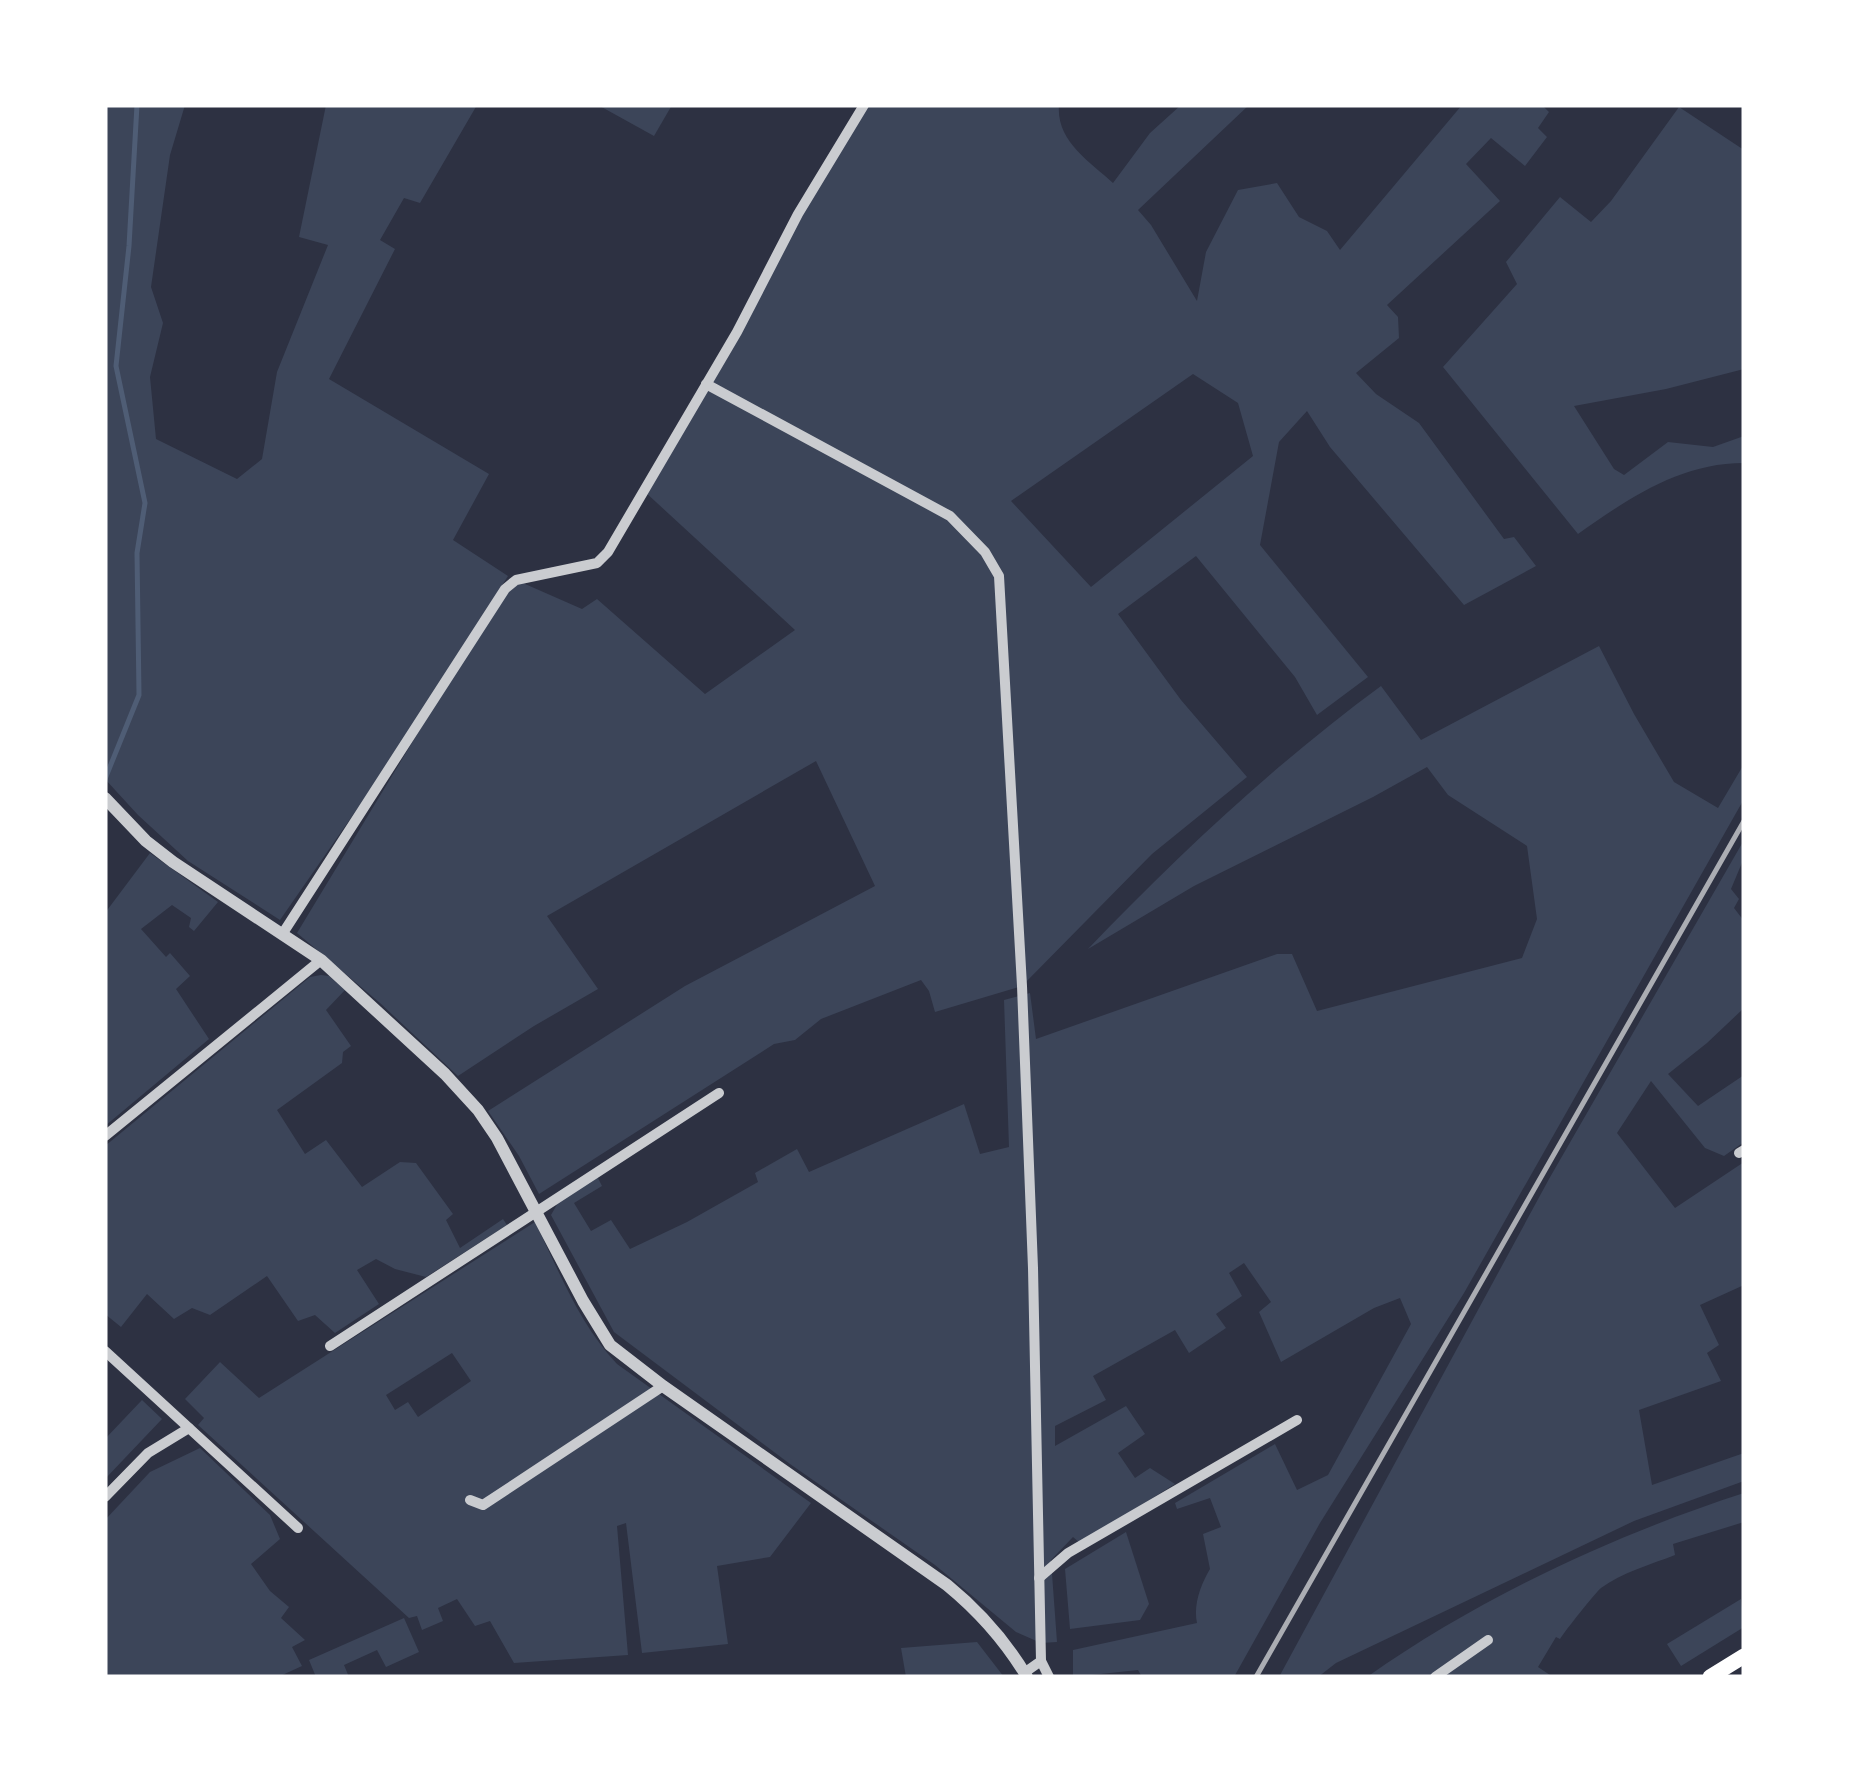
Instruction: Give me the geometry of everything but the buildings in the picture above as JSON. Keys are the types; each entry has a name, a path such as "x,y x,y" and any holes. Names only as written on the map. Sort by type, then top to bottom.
{"main road":[{"path":"1710,1677 1744,1656"}],"street":[{"path":"283,933 506,589 516,580 605,558 798,214 864,105"},
{"path":"706,384 950,516 986,552 999,576 1024,1041 1041,1661 1049,1677"},
{"path":"106,799 173,862 321,960 445,1074 478,1110 610,1345 948,1585 998,1632 1026,1675 1041,1661"},
{"path":"105,1136 321,960"},
{"path":"330,1346 718,1093"},
{"path":"105,1351 298,1528"},
{"path":"470,1500 483,1504 663,1386"},
{"path":"1040,1578 1068,1554 1297,1420"},
{"path":"105,1498 148,1453 189,1428"},
{"path":"1434,1677 1488,1640"}],"shaded area":[{"path":"105,105 185,105 170,155 151,287 163,323 150,377 156,439 237,479 262,459 277,372 328,245 299,237 326,105 477,105 420,203 404,198 380,240 395,249 329,379 489,474 453,540 508,576 373,786 280,920 188,861 105,779"},
{"path":"598,105 672,105 654,136"},
{"path":"864,105 1059,105 1059,118 1068,140 1113,183 1150,133 1181,105 1249,105 1138,210 1197,301 1206,252 1238,190 1277,183 1299,217 1327,231 1340,250 1462,105 1542,105 1549,112 1538,128 1547,137 1525,166 1491,138 1466,164 1500,201 1387,305 1398,317 1399,338 1356,373 1376,394 1419,423 1504,539 1514,537 1536,566 1464,605 1330,447 1307,411 1279,442 1260,545 1368,677 1317,715 1295,677 1196,556 1118,614 1181,700 1247,777 1152,854 1022,986 935,1012 921,980 821,1019 795,1040 774,1044 539,1194 488,1111 685,986 875,886 816,761 547,916 598,989 458,1076 297,933 505,589 516,580 582,609 597,599 705,694 795,630 644,491","holes":["1193,374 1238,403 1253,456 1091,587 1011,501"]},
{"path":"1679,107 1744,150 1744,369 1574,406 1614,469 1624,475 1668,442 1713,447 1744,436 1744,463 1677,476 1636,496 1578,534 1443,367 1517,284 1506,262 1560,197 1591,222 1611,201"},
{"path":"1599,646 1674,782 1718,808 1744,764 1744,799 1464,1293 1320,1523 1234,1677 1142,1677 1138,1670 1073,1677 1073,1650 1197,1623 1199,1595 1210,1569 1203,1534 1221,1527 1210,1498 1177,1509 1175,1503 1275,1444 1297,1490 1328,1475 1411,1324 1400,1298 1374,1308 1281,1362 1259,1312 1271,1302 1244,1263 1229,1273 1242,1296 1216,1314 1226,1328 1189,1353 1175,1330 1093,1376 1106,1400 1055,1426 1055,1446 1126,1406 1145,1434 1118,1453 1135,1478 1150,1468 1175,1484 1080,1543 1073,1537 1051,1560 1057,1642 1041,1643 1016,1632 935,1565 790,1464 614,1332 551,1215 559,1201 597,1176 602,1186 574,1203 591,1231 611,1220 630,1249 758,1182 755,1173 797,1149 809,1172 964,1104 980,1154 1009,1147 1004,1000 1030,993 1036,1039 1277,954 1292,954 1317,1011 1522,958 1537,919 1527,846 1448,795 1427,767 1194,886 1088,949 1229,811 1381,686 1421,740"},
{"path":"1744,840 1744,858 1731,889 1739,899 1734,908 1744,921 1744,1008 1668,1074 1698,1106 1744,1075 1744,1142 1724,1156 1705,1148 1651,1081 1617,1133 1675,1208 1744,1162 1744,1285 1700,1305 1719,1345 1707,1353 1721,1381 1639,1410 1652,1485 1744,1453 1744,1481 1634,1521 1336,1663 1318,1677 1279,1677 1549,1179"},
{"path":"150,853 218,902 194,931 189,927 191,918 172,905 141,929 190,976 176,989 209,1039 105,1126 105,913"},
{"path":"329,976 345,990 326,1010 351,1046 343,1052 342,1063 277,1110 305,1154 326,1140 362,1187 400,1162 416,1163 453,1214 446,1220 460,1248 503,1219 507,1225 426,1277 376,1259 357,1270 379,1304 335,1333 315,1315 298,1321 267,1276 210,1315 192,1308 174,1319 147,1294 121,1327 105,1314 105,1146 310,977"},
{"path":"535,1222 581,1314 617,1364 811,1503 770,1557 717,1566 728,1644 642,1653 626,1523 617,1526 628,1655 514,1663 490,1621 475,1626 457,1599 438,1608 443,1621 422,1630 417,1616 409,1618 198,1425 204,1418 185,1399 220,1362 259,1398","holes":["452,1353 471,1381 418,1417 408,1402 395,1410 386,1395"]},
{"path":"142,1400 162,1419 105,1479 105,1439"},
{"path":"200,1448 270,1515 280,1539 251,1564 270,1591 289,1607 281,1618 305,1640 292,1647 302,1666 278,1677 105,1677 105,1520 150,1472"},
{"path":"1744,1493 1744,1522 1673,1544 1675,1555 1627,1573 1601,1588 1560,1639 1556,1637 1538,1667 1553,1677 1367,1677 1455,1621 1549,1571 1646,1528"},
{"path":"1126,1532 1149,1604 1140,1620 1070,1629 1065,1569"},
{"path":"1741,1599 1744,1627 1681,1666 1667,1644"},
{"path":"404,1618 419,1652 386,1667 377,1650 344,1665 349,1677 316,1677 309,1660"},
{"path":"977,1642 1004,1677 906,1677 901,1648"}],"waterway":[{"path":"105,779 139,695 137,553 145,503 116,366 129,246 137,105"}],"railway":[{"path":"1256,1677 1744,821"}]}
